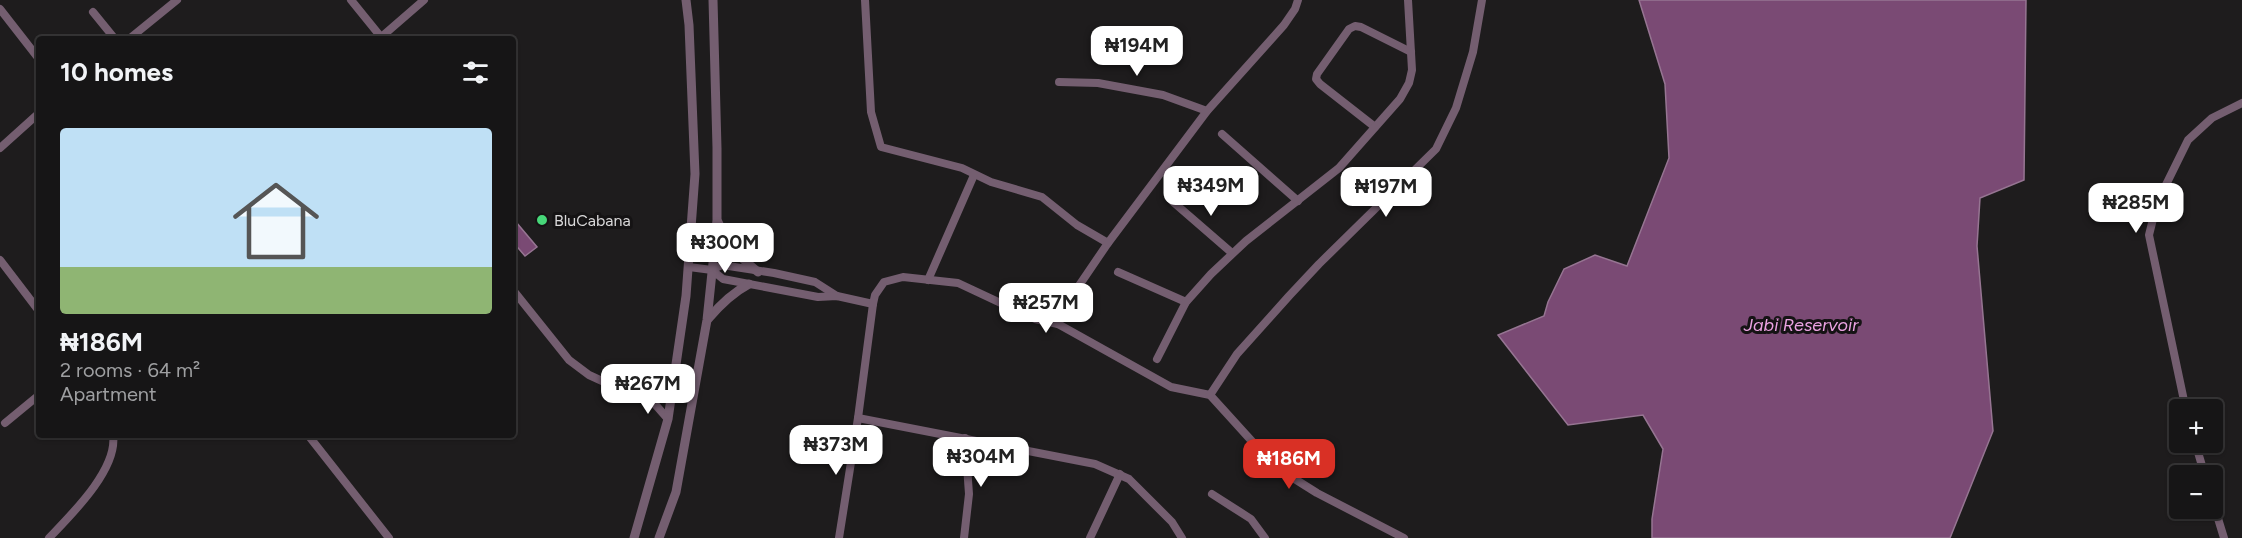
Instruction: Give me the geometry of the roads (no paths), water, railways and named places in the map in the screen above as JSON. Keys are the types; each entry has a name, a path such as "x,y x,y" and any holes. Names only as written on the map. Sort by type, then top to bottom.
{"street":[{"path":"133,36 177,0"},
{"path":"351,0 378,36"},
{"path":"382,36 423,0"},
{"path":"634,538 668,419 675,382 688,267 695,174 686,0"},
{"path":"659,538 676,492 707,320 717,220 713,0"},
{"path":"865,0 871,112 881,147 962,168 974,175 1042,197 1077,225 1108,243"},
{"path":"1058,324 1076,290 1108,243 1207,111 1284,25 1298,0"},
{"path":"1158,359 1186,302 1232,253 1339,168 1400,99 1409,83 1412,70 1408,0"},
{"path":"1210,395 1237,354 1311,272 1436,149 1456,108 1473,52 1482,0"},
{"path":"0,9 36,55"},
{"path":"93,12 113,36"},
{"path":"1376,127 1320,84 1316,79 1317,74 1349,29 1355,26 1411,52"},
{"path":"1059,82 1098,83 1162,95 1207,111"},
{"path":"2184,399 2149,235 2157,203 2188,140 2212,118 2242,103"},
{"path":"0,148 36,117"},
{"path":"1222,134 1298,201"},
{"path":"928,280 974,175"},
{"path":"1172,201 1232,253"},
{"path":"717,220 725,239 739,256 758,272"},
{"path":"0,260 36,306"},
{"path":"712,270 722,265 815,282 837,296"},
{"path":"688,267 712,270 723,279 818,297 837,296 873,304"},
{"path":"1118,272 1186,302"},
{"path":"839,538 875,295 884,282 903,277 958,283 1035,319 1058,324 1170,387 1210,395 1259,449 1290,476 1317,493 1404,538"},
{"path":"707,320 719,306 749,284"},
{"path":"516,294 569,360 579,369 613,386 646,394 668,419"},
{"path":"646,394 675,382"},
{"path":"5,423 36,397"},
{"path":"858,418 1095,464 1130,479 1172,522 1182,538"},
{"path":"54,536 105,473 111,457 113,438"},
{"path":"310,438 389,538"},
{"path":"964,538 969,494 965,438"},
{"path":"1090,538 1120,474"},
{"path":"1212,494 1251,519 1265,538"},
{"path":"2218,519 2224,538"}],"water":[{"name":"Jabi Reservoir","path":"1639,0 2026,0 2024,180 1980,198 1977,246 1993,431 1950,538 1652,538 1652,519 1663,449 1643,415 1568,425 1498,335 1544,316 1548,302 1564,269 1595,255 1627,266 1669,158 1665,84"},
{"path":"516,222 537,247 525,256 516,246"}],"place":[{"name":"BluCabana","path":"542,220"}]}
